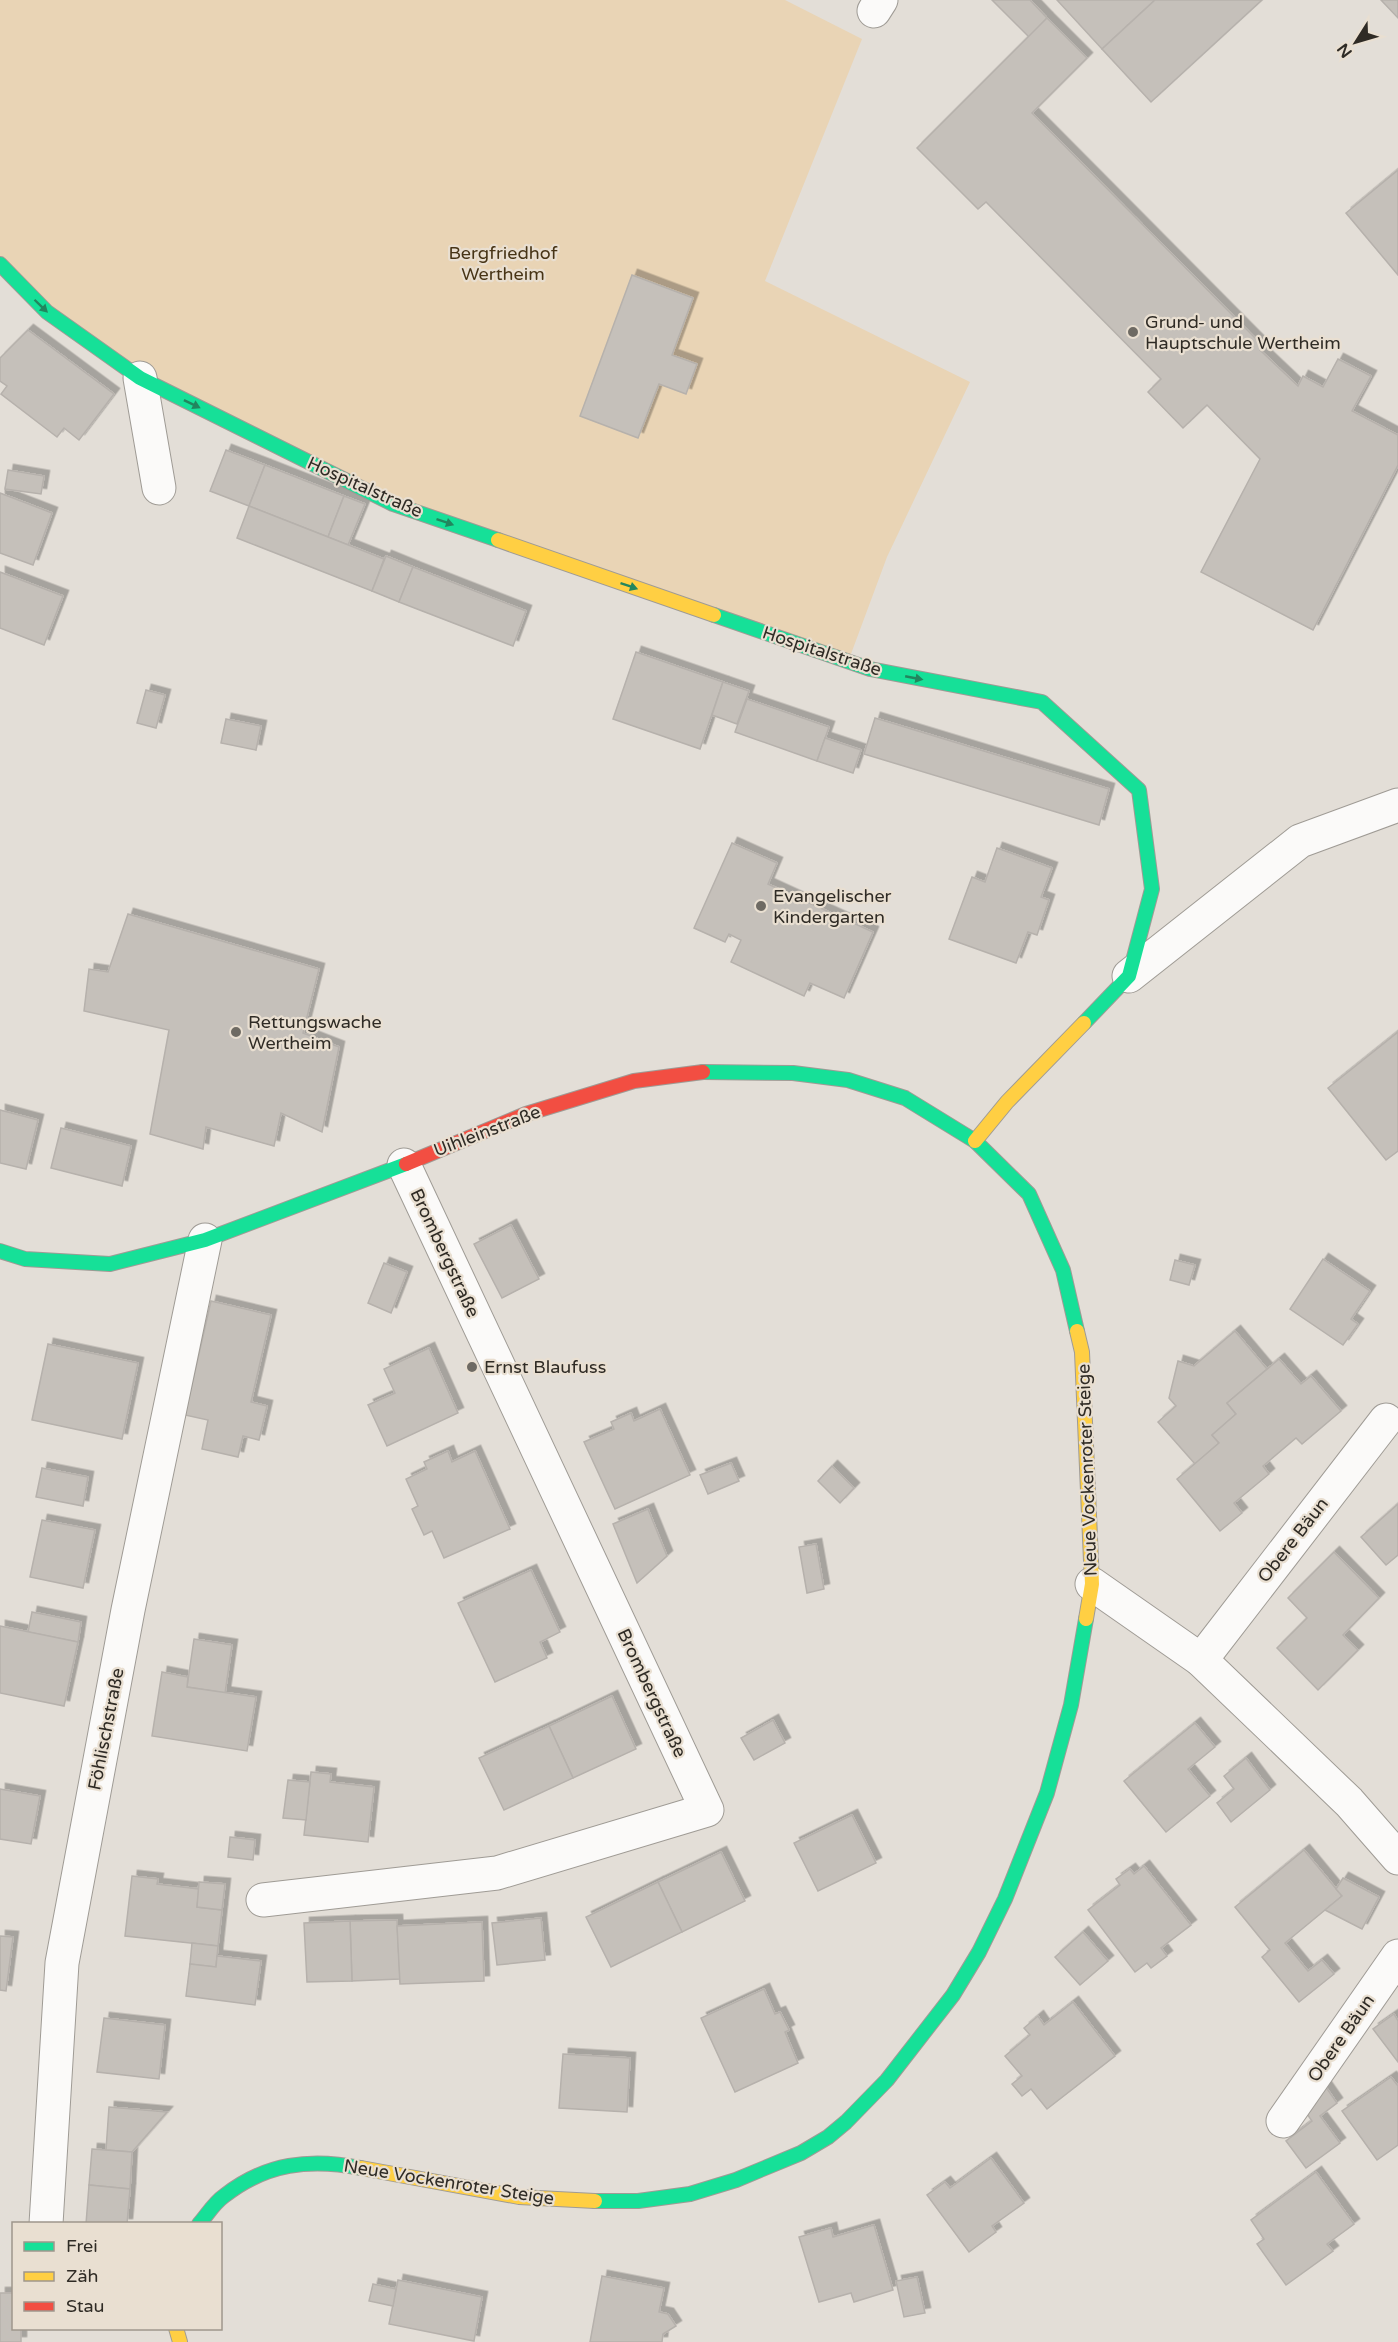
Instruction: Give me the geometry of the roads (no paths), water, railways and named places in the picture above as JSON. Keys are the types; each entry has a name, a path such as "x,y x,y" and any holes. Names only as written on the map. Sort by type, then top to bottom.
{"main road":[{"name":"Hospitalstraße","path":"0,264 47,312 140,378 393,504 870,669 1042,702 1139,790 1152,889 1129,976 1006,1102 975,1141"},
{"name":"Uihleinstraße","path":"0,1251 25,1259 110,1264 206,1240 404,1165 526,1114 634,1081 700,1072 793,1073 848,1080 905,1098 975,1141"},
{"name":"Neue Vockenroter Steige","path":"200,2222 222,2196 251,2178 282,2166 331,2162 519,2197 575,2201 638,2201 690,2194 736,2180 801,2153 828,2137 888,2080 953,1995 979,1952 1005,1899 1047,1793 1071,1705 1092,1584 1082,1352 1063,1270 1029,1194 975,1141"}],"street":[{"path":"140,378 159,488"},
{"path":"1129,976 1300,841 1398,805"},
{"name":"Brombergstraße","path":"263,1900 496,1873 707,1810 404,1165"},
{"name":"Föhlischstraße","path":"46,2222 62,1963 128,1610 206,1240"},
{"name":"Obere Bäun","path":"1201,1660 1386,1420"},
{"path":"1092,1584 1201,1660 1349,1802 1398,1858"},
{"name":"Obere Bäun","path":"1284,2121 1398,1956"}],"place":[{"name":"Grund- und Hauptschule Wertheim","path":"1133,332"},
{"name":"Evangelischer Kindergarten","path":"761,906"},
{"name":"Rettungswache Wertheim","path":"236,1032"},
{"name":"Ernst Blaufuss","path":"472,1367"}],"park label":[{"name":"Bergfriedhof Wertheim","path":"503,263"}]}
